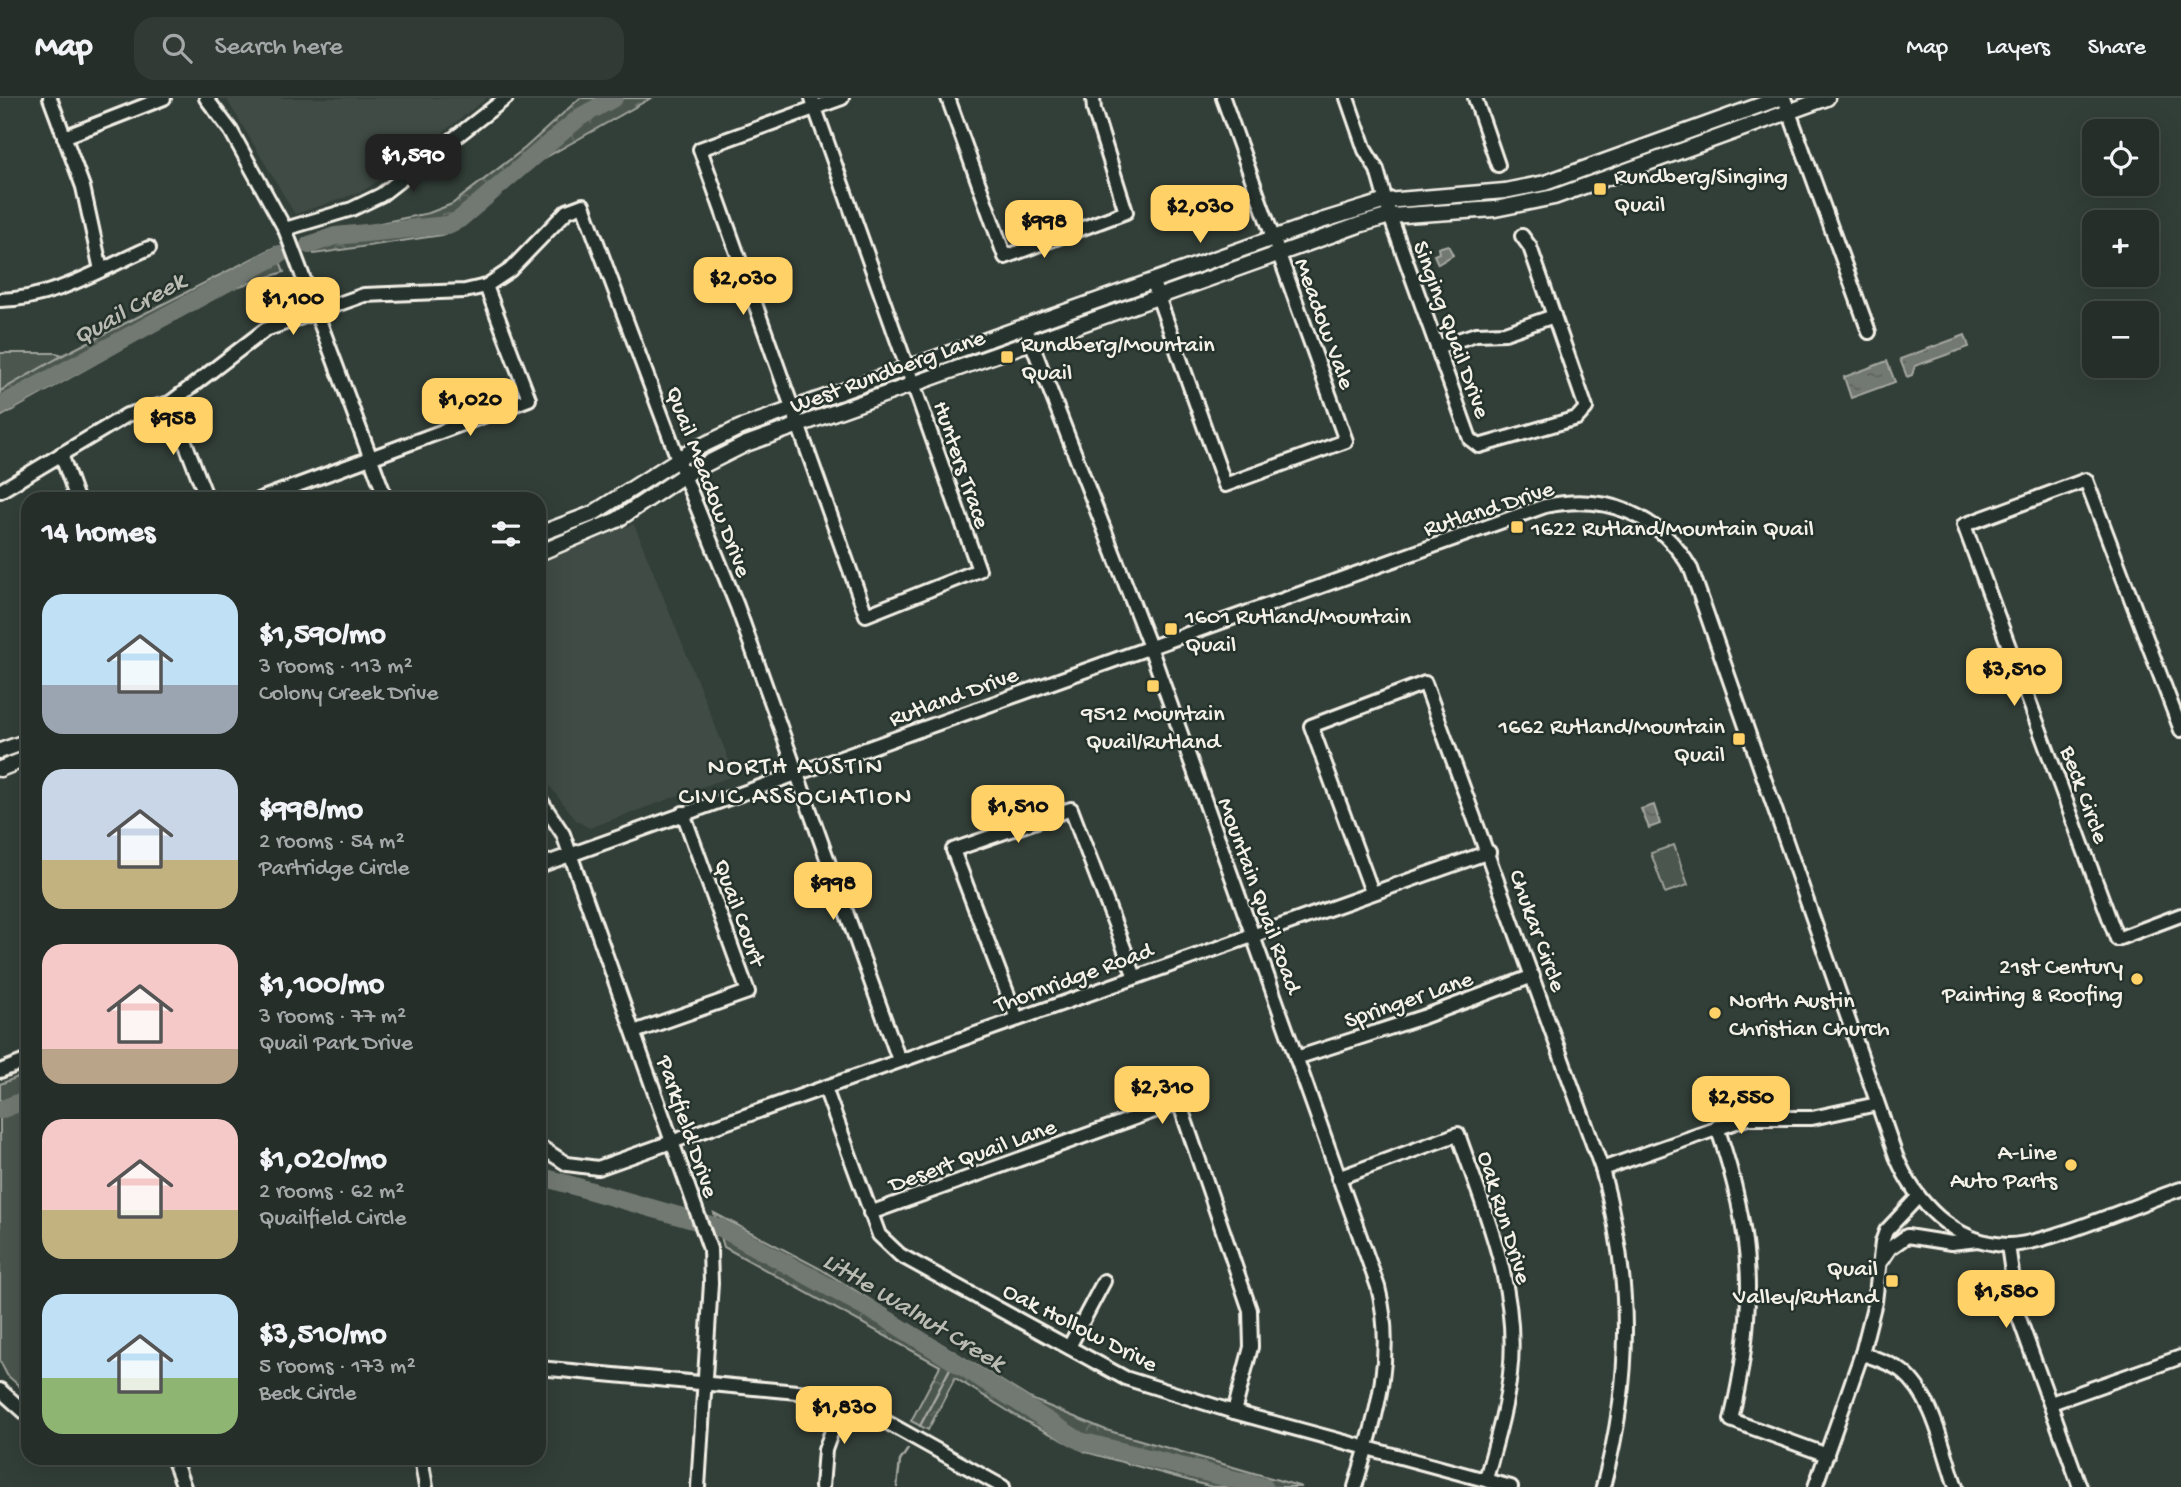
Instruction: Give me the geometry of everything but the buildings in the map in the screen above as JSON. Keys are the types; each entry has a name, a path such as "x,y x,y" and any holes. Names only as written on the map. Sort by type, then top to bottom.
{"main road":[{"name":"West Rundberg Lane","path":"546,532 607,506 711,440 1273,238 1386,201 1505,191 1571,174 1784,102 1827,98"},
{"name":"West Rundberg Lane","path":"546,550 617,520 684,475 746,444 1278,253 1390,216 1524,205 1576,189 1784,102"},
{"path":"1571,174 1576,189"},
{"path":"568,524 575,540"},
{"path":"0,751 21,744"},
{"path":"0,769 21,761"}],"street":[{"path":"50,98 83,187 101,270"},
{"path":"64,137 164,98"},
{"path":"206,98 231,131 285,229 383,492"},
{"path":"285,229 352,209 381,195 506,98"},
{"path":"799,425 700,149 813,103 842,98"},
{"path":"948,98 1005,257 1126,212 1094,110 1093,98"},
{"name":"Meadow Vale","path":"1158,297 1225,485 1346,441 1223,98"},
{"name":"Singing Quail Drive","path":"1348,98 1365,150 1377,170 1390,216 1470,439 1477,446 1488,446 1577,418 1585,411 1585,400 1530,247 1522,236"},
{"path":"1475,98 1498,165"},
{"path":"1784,102 1869,332"},
{"name":"Hunters Trace","path":"799,425 866,615 979,570 813,103"},
{"name":"Quail Meadow Drive","path":"486,286 510,270 567,211 583,205 678,460 737,606 899,1060"},
{"path":"0,300 40,295 149,248"},
{"path":"1152,281 1158,297"},
{"path":"0,491 127,415 170,402 249,339 316,311 377,293 456,292 486,286 529,399 278,492"},
{"path":"1437,347 1476,334 1505,333 1554,316"},
{"name":"Mountain Quail Road","path":"1025,326 1150,647 1378,1287 1386,1322 1385,1376 1355,1487"},
{"path":"170,402 204,492"},
{"path":"61,454 75,492"},
{"name":"Beck Circle","path":"2181,730 2086,480 1964,525 2117,939 2181,915"},
{"name":"Rutland Drive","path":"546,863 1545,506 1564,502 1600,503 1628,510 1650,522 1683,554 1698,584 1877,1104 1904,1177 1917,1198 1950,1226 1981,1239 2008,1245 2059,1233 2181,1189"},
{"name":"Chukar Circle","path":"1372,892 1311,726 1425,683 1489,852 1602,1169 1621,1254 1627,1331 1620,1410 1603,1487"},
{"name":"Parkfield Drive","path":"546,807 558,824 570,854 710,1249 698,1487"},
{"path":"1017,1019 953,850 1071,809 1135,977"},
{"name":"Quail Court","path":"634,1032 748,992 683,813"},
{"name":"Thornridge Road","path":"546,1152 553,1157 587,1169 598,1168 1489,852"},
{"name":"Springer Lane","path":"1296,1058 1423,1017 1533,976"},
{"path":"0,1071 21,1063"},
{"name":"Oak Hollow Drive","path":"825,1088 879,1235 894,1251 1125,1378 1234,1412 1511,1487"},
{"name":"Desert Quail Lane","path":"870,1213 1179,1102 1250,1310 1251,1346 1234,1412"},
{"path":"1602,1169 1747,1118 1812,1118 1877,1104"},
{"path":"1717,1127 1739,1197 1749,1262 1748,1326 1731,1420 1826,1455"},
{"name":"Oak Run Drive","path":"1338,1178 1458,1134 1498,1248 1511,1311 1512,1352 1508,1392 1486,1479"},
{"path":"1815,1487 1862,1353 1875,1302 1886,1231 1917,1198"},
{"path":"1880,1264 1890,1248 1907,1236 1951,1243 1981,1239"},
{"path":"2008,1245 2018,1315 2080,1487"},
{"path":"1069,1347 1104,1281"},
{"path":"1862,1353 1902,1371 1911,1380 1926,1403 1956,1487"},
{"path":"2050,1403 2181,1357"},
{"path":"546,1369 794,1390 842,1403 879,1418 1003,1487"},
{"path":"0,1390 21,1409"},
{"path":"822,1487 825,1450 842,1403"},
{"path":"176,1465 184,1487"},
{"path":"422,1465 426,1487"}],"shaded area":[{"path":"226,98 487,98 396,169 361,192 295,214"},
{"path":"634,524 735,775 589,828 576,820 546,781 546,559"}],"green space":[{"path":"580,98 651,98 536,163 461,226 442,235 314,254 307,238 429,213 452,204 525,148"},
{"path":"275,247 284,272 227,290 0,417 0,391 63,355"},
{"path":"0,353 56,353 63,355 0,391"},
{"path":"1674,845 1688,885 1665,893 1651,853"},
{"path":"21,1076 21,1388 7,1375 0,1361 0,1084"},
{"path":"714,1213 819,1268 1029,1398 1106,1430 1302,1487 1212,1487 1086,1452 1021,1419 955,1378 928,1430 911,1421 940,1366 724,1247"}],"water":[{"path":"1448,245 1453,255 1438,264 1434,255 1439,253 1438,248"},
{"path":"1965,335 1969,347 1915,366 1912,375 1907,377 1900,359"},
{"path":"1887,361 1895,382 1851,398 1844,377"},
{"path":"1654,805 1660,824 1649,828 1641,809"}],"waterway":[{"name":"Quail Creek","path":"309,245 335,236 448,225 460,219 580,117 614,98"},
{"name":"Quail Creek","path":"0,406 280,254"},
{"name":"Little Walnut Creek","path":"0,1110 21,1102"},
{"name":"Little Walnut Creek","path":"546,1178 721,1228 882,1316 1080,1441 1264,1487"},
{"path":"920,1426 954,1361"},
{"path":"897,1487 900,1461 908,1449"}],"place":[{"name":"Rundberg/Singing Quail","path":"1600,189"},
{"name":"Rundberg/Mountain Quail","path":"1007,357"},
{"name":"1622 Rutland/Mountain Quail","path":"1517,527"},
{"name":"1601 Rutland/Mountain Quail","path":"1171,629"},
{"name":"9512 Mountain Quail/Rutland","path":"1153,686"},
{"name":"1662 Rutland/Mountain Quail","path":"1739,739"},
{"name":"21st Century Painting & Roofing","path":"2137,979"},
{"name":"North Austin Christian Church","path":"1715,1013"},
{"name":"A-Line Auto Parts","path":"2071,1165"},
{"name":"Quail Valley/Rutland","path":"1892,1281"}],"district":[{"name":"NORTH AUSTIN CIVIC ASSOCIATION","path":"796,779"}]}
